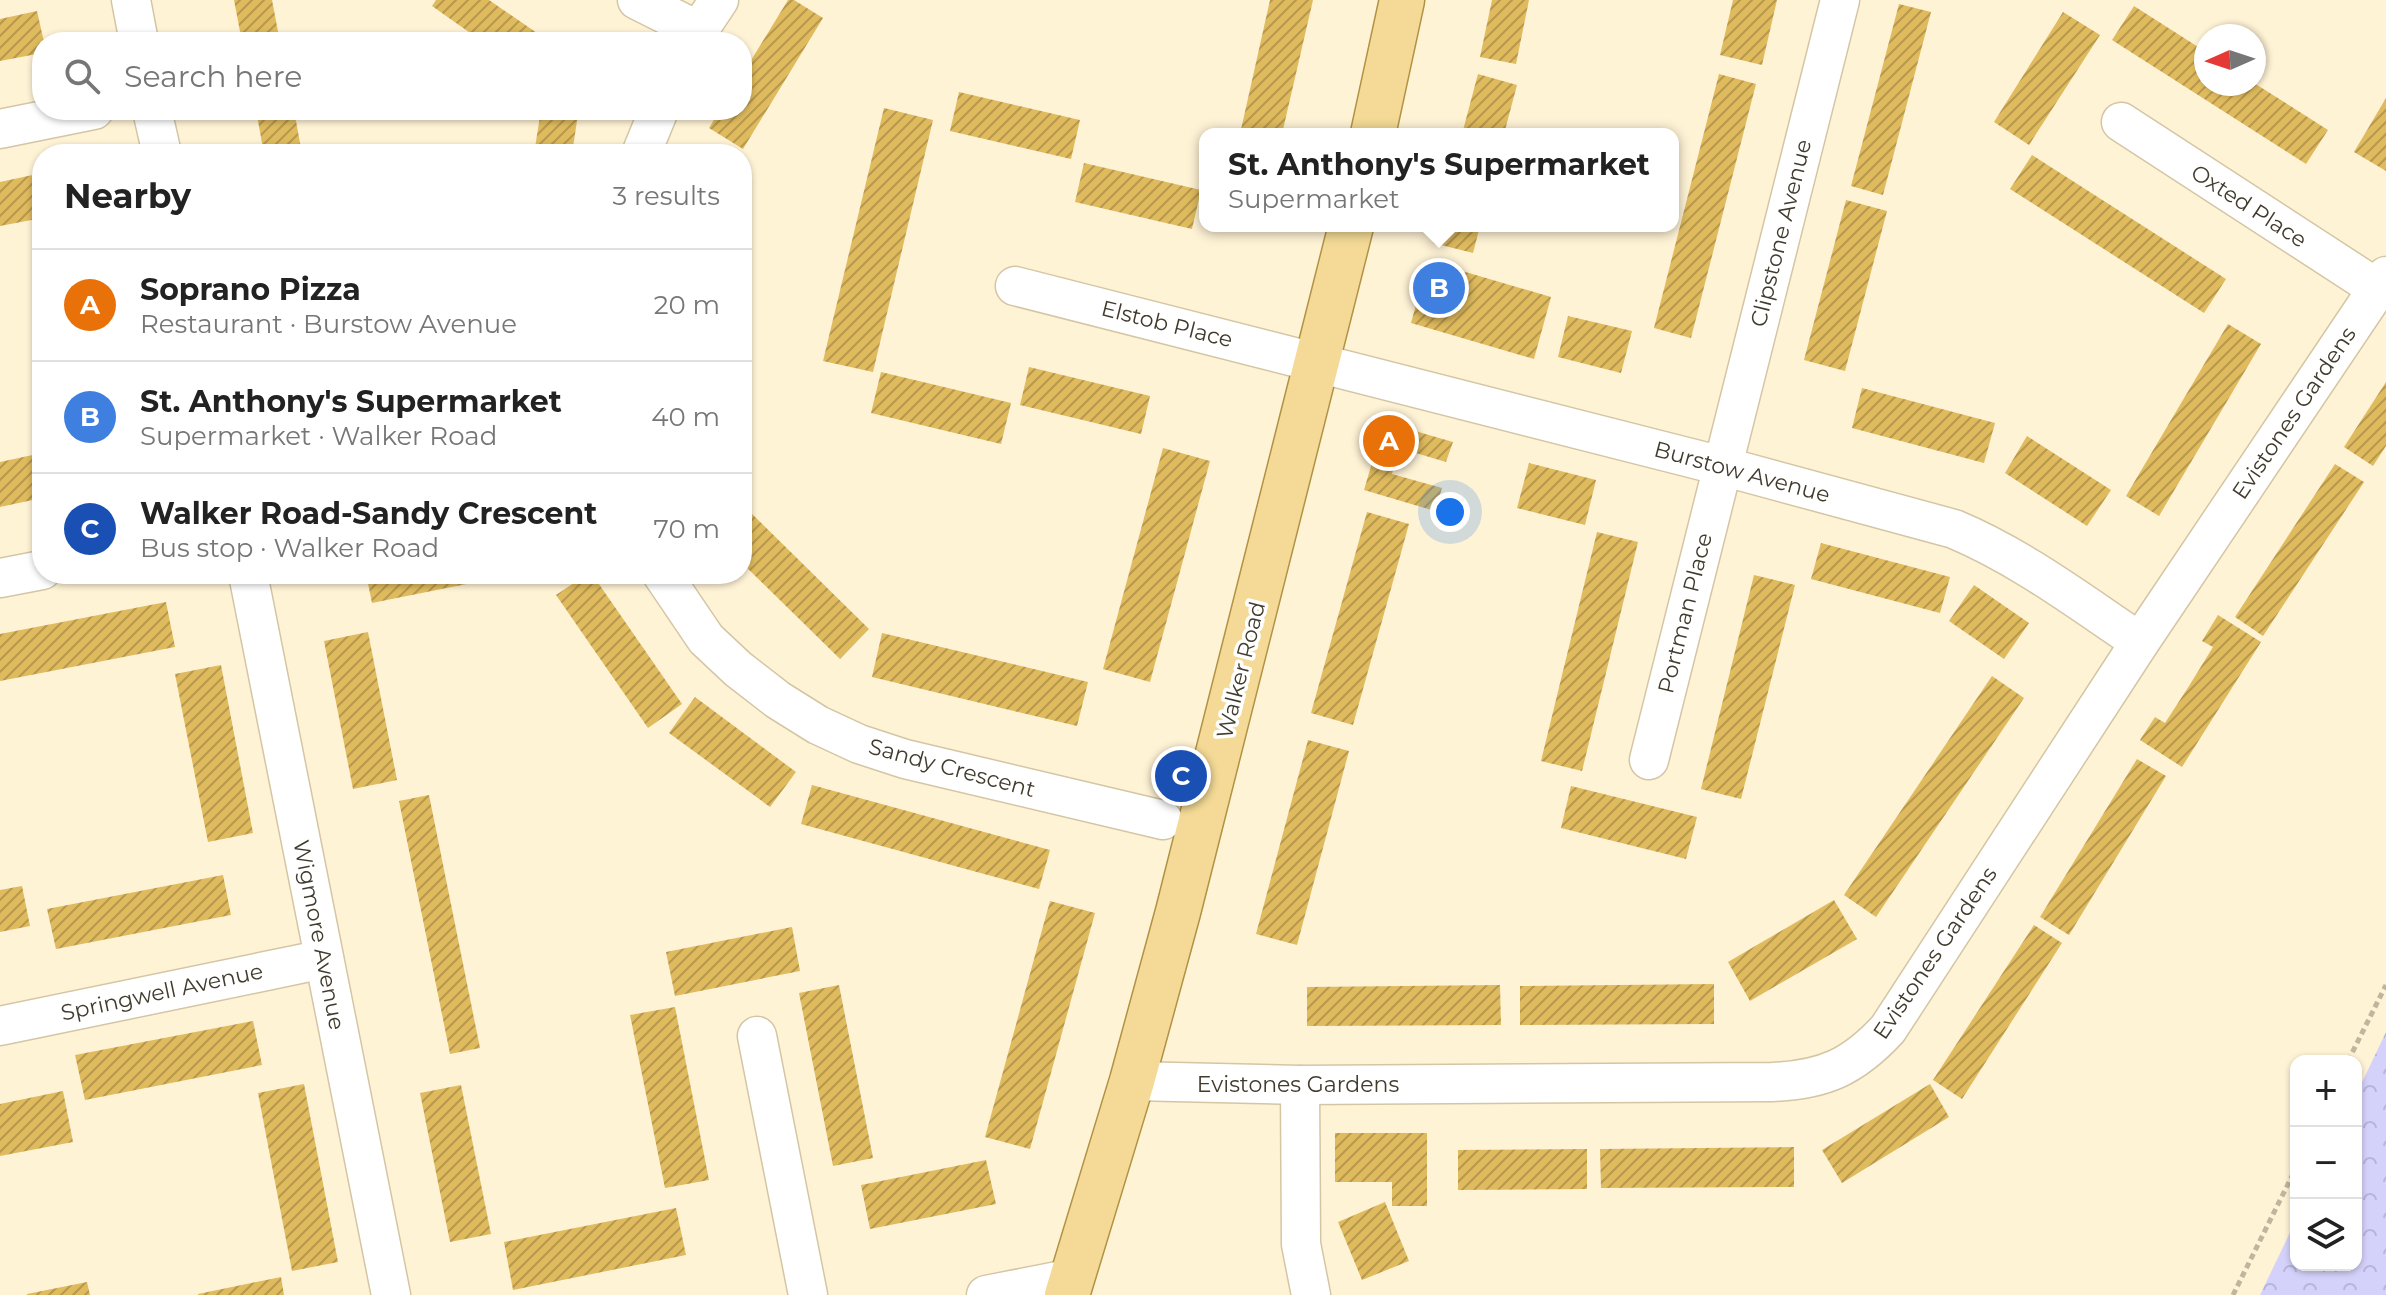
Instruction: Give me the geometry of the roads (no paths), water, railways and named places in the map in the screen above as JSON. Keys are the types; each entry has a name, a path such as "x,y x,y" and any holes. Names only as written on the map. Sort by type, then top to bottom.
{"main road":[{"path":"1374,128 1402,0"},
{"name":"Walker Road","path":"1070,1286 1132,1081 1214,777 1350,232"}],"street":[{"path":"131,0 137,32"},
{"path":"637,0 702,24"},
{"name":"Clipstone Avenue","path":"1722,466 1840,0"},
{"path":"0,129 45,120"},
{"path":"154,120 160,144"},
{"path":"645,144 655,120"},
{"name":"Oxted Place","path":"2121,122 2382,282"},
{"name":"Evistones Gardens","path":"1132,1081 1300,1085 1796,1081 1817,1077 1854,1061 1888,1029 2140,642 2382,282"},
{"name":"Elstob Place","path":"1015,286 1318,363"},
{"name":"Burstow Avenue","path":"1318,363 1722,466 1965,533 2024,565 2140,642"},
{"name":"Portman Place","path":"1649,760 1722,466"},
{"path":"0,578 32,572"},
{"name":"Wigmore Avenue","path":"250,584 391,1295"},
{"name":"Sandy Crescent","path":"669,584 706,639 778,700 818,725 859,744 905,759 1163,820"},
{"name":"Springwell Avenue","path":"0,1026 324,959"},
{"path":"757,1036 808,1295"},
{"path":"1300,1085 1301,1244 1311,1295"},
{"path":"986,1295 1070,1286"}],"place":[{"name":"St. Anthony's Supermarket","path":"1439,288"},
{"name":"Soprano Pizza","path":"1389,441"},
{"name":"Walker Road-Sandy Crescent","path":"1181,776"}]}
